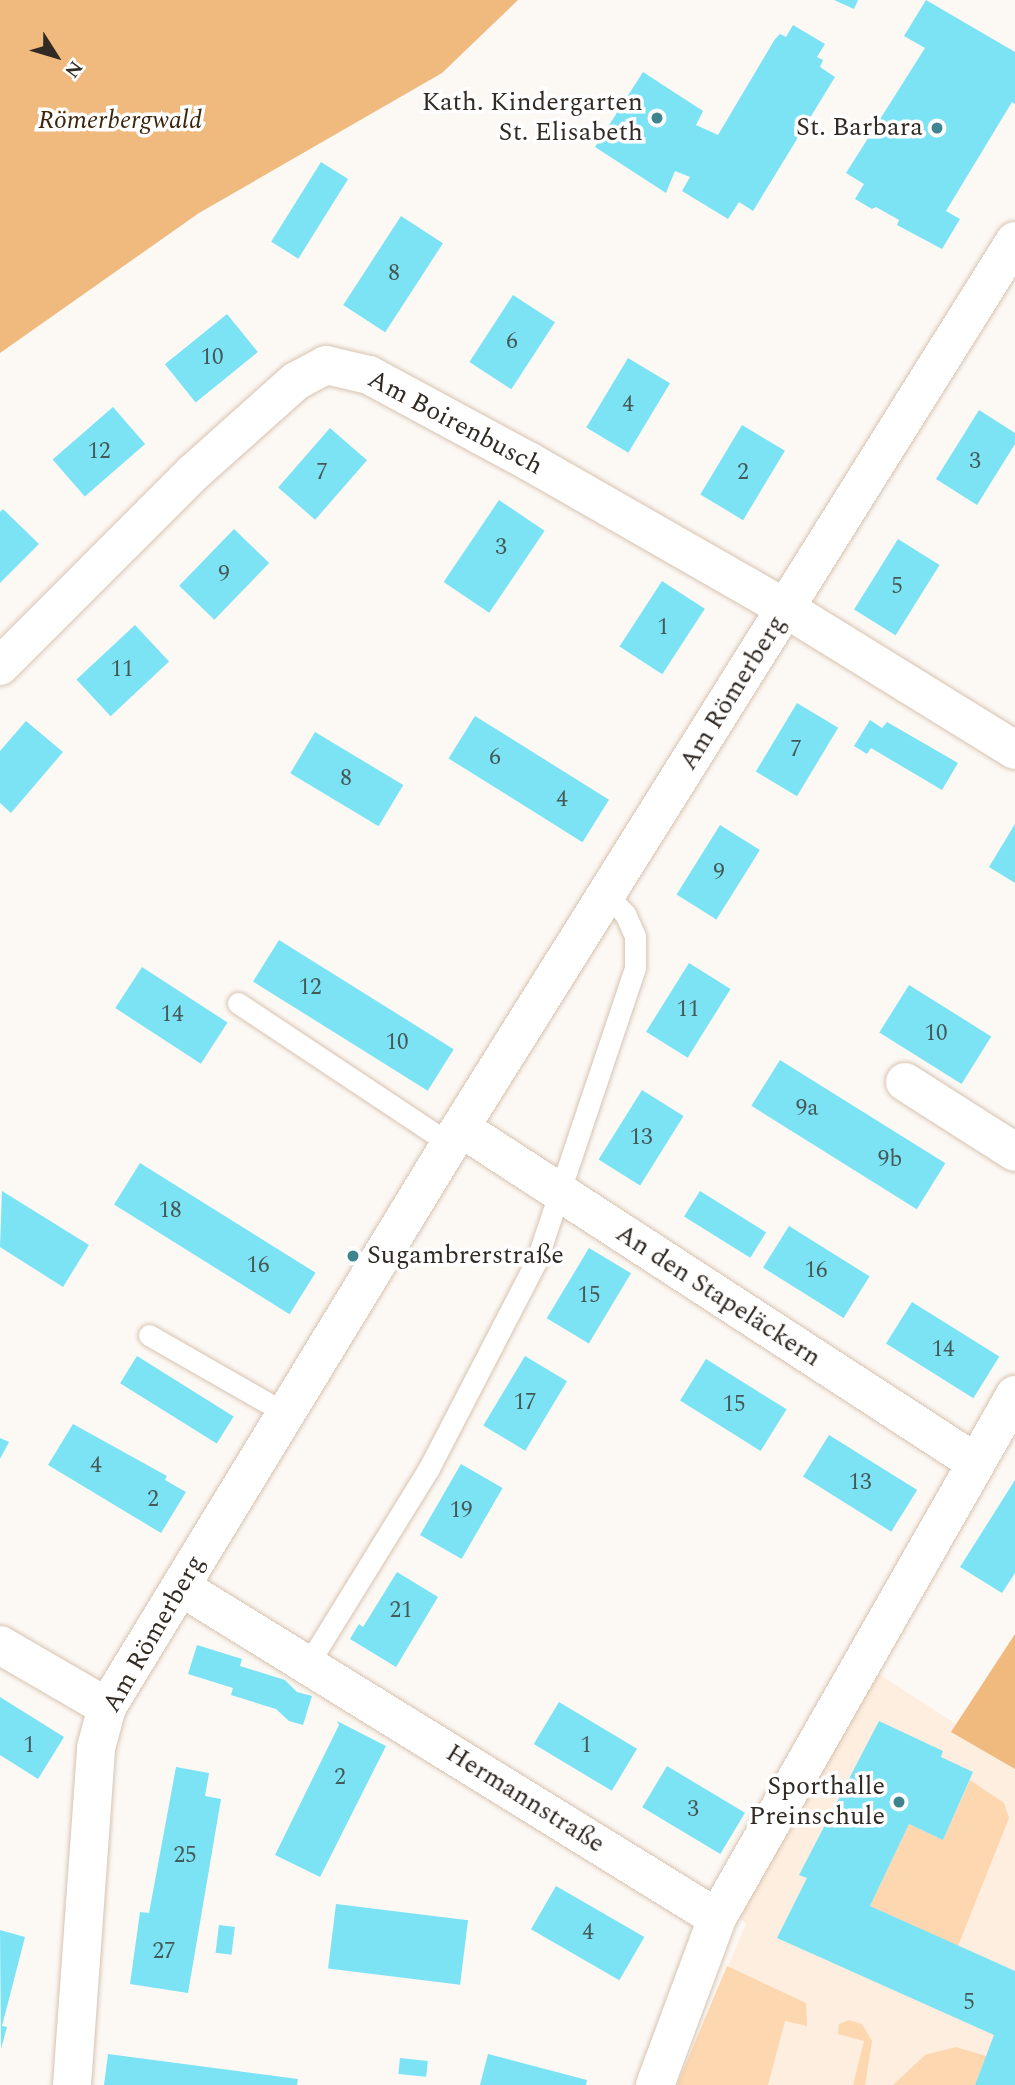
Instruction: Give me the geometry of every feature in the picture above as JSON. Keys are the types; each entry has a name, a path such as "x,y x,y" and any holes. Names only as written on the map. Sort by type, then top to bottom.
{"street":[{"name":"Am Römerberg","path":"72,2085 96,1748 107,1707 455,1136 1015,241"},
{"name":"Am Boirenbusch","path":"0,666 193,473 296,381 326,365 369,375 785,608"},
{"path":"785,608 1015,750"},
{"path":"905,1082 1015,1152"},
{"name":"An den Stapeläckern","path":"455,1136 559,1194 976,1463"},
{"path":"655,2085 717,1918 1015,1395"},
{"name":"Hermannstraße","path":"181,1587 717,1918"},
{"path":"0,1645 107,1707"}],"lane":[{"path":"308,1664 429,1468 488,1362 536,1262 635,967 635,936 625,914 608,895"},
{"path":"238,1003 455,1136"},
{"path":"149,1335 285,1413"}],"shaded area":[{"path":"874,1671 1015,1762 1015,2085 677,2085 746,1924 733,1908"},
{"path":"970,1780 1004,1803 1009,1818 958,1946 870,1906 909,1824 943,1840"},
{"path":"727,1966 806,2003 807,2026 785,2021 768,2085 677,2085"},
{"path":"849,2020 862,2024 872,2041 865,2085 853,2085 864,2041 838,2034 839,2024"},
{"path":"956,2047 986,2056 975,2085 893,2085 925,2055"}],"green space":[{"name":"Römerbergwald","path":"0,0 518,0 442,73 199,213 0,353"},
{"path":"1015,1634 1015,1769 951,1732"}],"building":[{"path":"834,0 858,0 854,9"},
{"name":"St. Barbara","path":"926,0 1015,52 1015,104 1012,102 946,211 960,219 942,249 897,225 899,220 855,199 864,184 846,173 925,48 904,36"},
{"name":"Kath. Kindergarten St. Elisabeth","path":"793,25 825,44 817,57 823,60 820,67 835,77 753,211 739,202 728,219 682,191 690,177 675,171 666,193 595,147 643,72 703,111 696,125 718,135 775,39 780,34 786,37"},
{"path":"321,162 348,179 298,259 271,242"},
{"path":"401,216 443,243 385,332 343,305"},
{"path":"513,295 555,322 511,389 469,362"},
{"path":"227,314 258,352 196,402 165,364"},
{"path":"628,358 670,383 628,453 586,427"},
{"path":"113,407 145,444 85,496 53,459"},
{"path":"979,410 1015,433 1015,444 977,505 936,479"},
{"path":"742,425 785,451 743,520 700,494"},
{"path":"330,428 367,460 315,520 278,488"},
{"path":"499,500 545,531 489,613 444,582"},
{"path":"3,509 39,544 0,583 0,512"},
{"path":"234,529 269,563 214,620 179,586"},
{"path":"898,539 940,565 896,635 854,609"},
{"path":"662,581 705,609 662,674 620,646"},
{"path":"135,625 169,662 111,716 76,680"},
{"path":"797,703 838,728 797,796 756,772"},
{"path":"475,716 609,800 582,842 449,758"},
{"path":"870,720 882,728 887,722 958,763 942,790 871,748 867,754 854,746"},
{"path":"26,721 63,752 11,813 0,803 0,751"},
{"path":"315,732 403,785 379,826 290,773"},
{"path":"1015,824 1015,883 989,867"},
{"path":"720,825 760,850 716,919 677,895"},
{"path":"279,940 454,1049 428,1091 253,982"},
{"path":"689,963 731,989 688,1058 646,1032"},
{"path":"142,967 228,1023 201,1064 115,1008"},
{"path":"909,985 991,1036 962,1084 879,1032"},
{"path":"780,1060 945,1163 917,1209 751,1106"},
{"path":"642,1090 684,1116 640,1186 599,1160"},
{"path":"140,1163 316,1273 290,1314 114,1205"},
{"path":"2,1191 89,1245 63,1287 0,1247"},
{"path":"700,1191 766,1232 750,1258 684,1216"},
{"path":"789,1226 870,1276 844,1318 763,1268"},
{"path":"589,1248 631,1273 589,1344 547,1318"},
{"path":"912,1302 999,1357 973,1398 886,1344"},
{"path":"137,1356 234,1416 217,1444 120,1383"},
{"path":"525,1356 567,1381 525,1451 483,1425"},
{"path":"706,1359 787,1409 761,1451 680,1401"},
{"path":"73,1424 167,1476 165,1480 186,1492 161,1533 48,1465"},
{"path":"829,1435 917,1490 891,1532 803,1477"},
{"path":"0,1438 9,1442 0,1459"},
{"path":"461,1464 503,1488 462,1559 420,1535"},
{"path":"1015,1480 1015,1573 1002,1593 960,1567"},
{"path":"397,1572 438,1597 396,1667 350,1639 359,1624 363,1627"},
{"path":"197,1645 242,1659 240,1666 285,1680 297,1692 312,1696 303,1725 289,1721 276,1709 231,1695 233,1688 188,1674"},
{"path":"0,1697 64,1737 38,1779 0,1755"},
{"path":"559,1702 637,1749 612,1791 534,1744"},
{"path":"337,1721 386,1746 320,1877 275,1855 339,1725"},
{"path":"879,1721 943,1751 941,1757 973,1772 943,1840 909,1824 870,1906 1015,1971 1015,2085 975,2085 994,2035 777,1938 807,1878 799,1875"},
{"path":"667,1766 745,1813 720,1854 642,1807"},
{"path":"176,1767 209,1773 205,1796 221,1799 188,1993 130,1984 140,1912 149,1913"},
{"path":"556,1886 644,1937 619,1980 531,1929"},
{"path":"336,1904 468,1920 460,1985 328,1969"},
{"path":"219,1925 235,1927 231,1955 216,1953"},
{"path":"0,1930 25,1937 2,2026 7,2027 1,2049"},
{"path":"108,2054 298,2079 297,2085 104,2085"},
{"path":"488,2054 587,2080 586,2085 480,2085"},
{"path":"400,2058 428,2061 426,2077 398,2074"}],"place":[{"name":"Kath. Kindergarten St. Elisabeth","path":"657,118"},
{"name":"St. Barbara","path":"937,128"},
{"name":"Sugambrerstraße","path":"353,1256"},
{"name":"Sporthalle Preinschule","path":"899,1802"}]}
